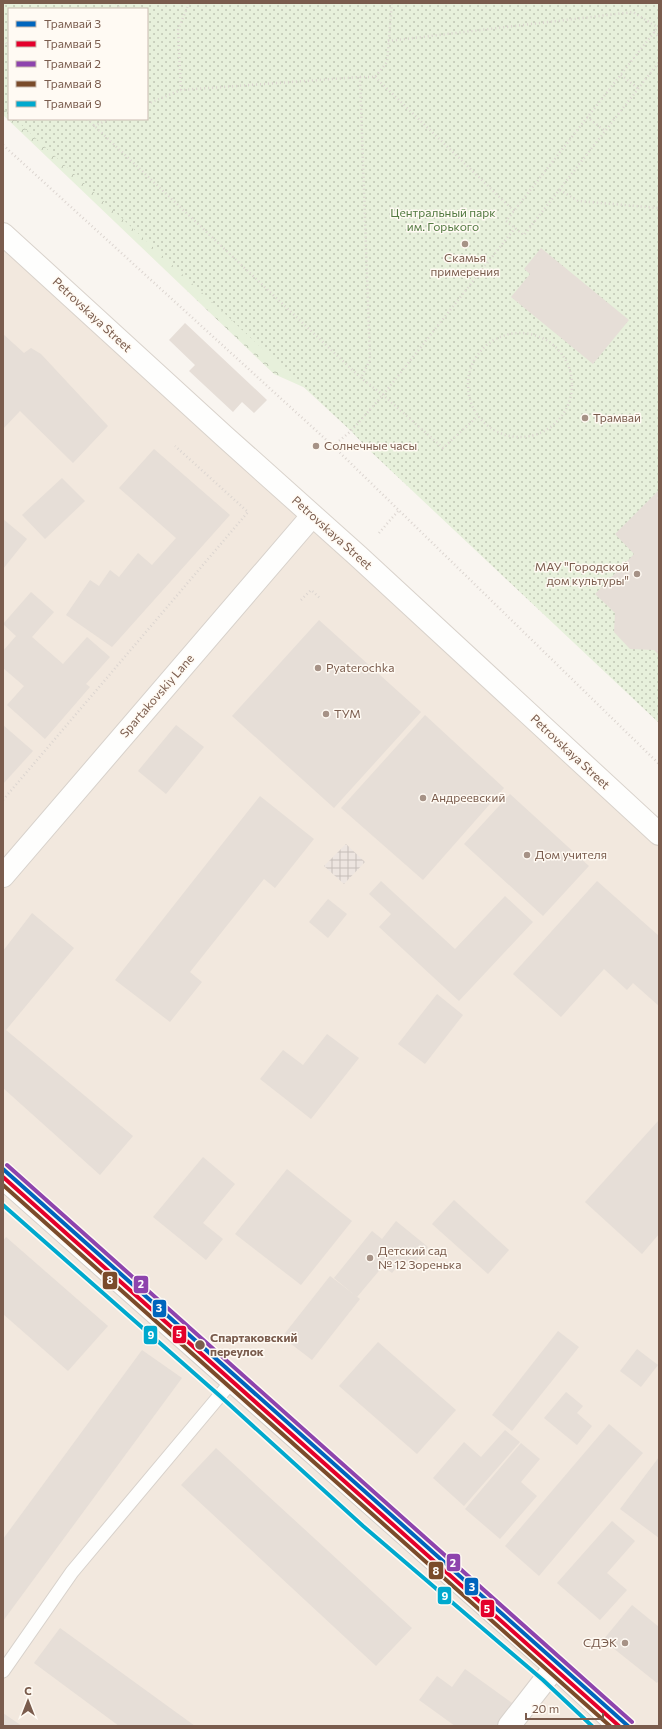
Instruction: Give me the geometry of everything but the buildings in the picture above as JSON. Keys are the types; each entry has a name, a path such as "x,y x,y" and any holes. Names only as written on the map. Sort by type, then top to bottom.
{"street":[{"name":"Petrovskaya Street","path":"3,234 659,834"},
{"name":"Spartakovskiy Lane","path":"3,876 312,516"},
{"path":"3,1178 555,1667 619,1726"},
{"path":"509,1726 555,1667"}],"lane":[{"path":"3,1671 72,1572 232,1381"}],"path":[{"path":"181,90 178,30 189,3"},
{"path":"375,77 387,62 392,3"},
{"path":"388,41 633,12 658,27 506,221 524,235 659,62"},
{"path":"654,32 659,36"},
{"path":"620,75 638,88"},
{"path":"360,77 370,360 361,378"},
{"path":"148,104 181,90 375,77 514,211"},
{"path":"587,117 605,131"},
{"path":"88,120 361,378 383,395 443,448 478,416"},
{"path":"94,126 108,120"},
{"path":"3,145 333,446 659,764"},
{"path":"560,190 578,201 659,208"},
{"path":"333,446 351,431 383,395 515,228"},
{"path":"513,333 530,334 546,339 559,350 568,363 573,380 572,396 566,412 555,425 541,434 525,438 507,436 490,428 478,416 470,400 468,382 472,364 482,349 497,338 513,333"},
{"path":"3,800 248,512 175,446"},
{"path":"379,533 399,510"},
{"path":"301,600 311,590 321,599"}],"shaded area":[{"path":"3,232 659,834 659,1726 3,1726"},
{"path":"346,844 365,862 344,884 324,866"}],"green space":[{"name":"Центральный парк им. Горького","path":"3,3 659,3 659,723 367,448 351,431 16,120 148,120 148,8 8,8 8,113 3,108"},
{"path":"3,56 8,60 8,120 3,115"},
{"path":"8,120 72,120 357,411 274,374"}],"tram line":[{"name":"2","path":"7,1165 632,1722"},
{"name":"3","path":"3,1169 628,1726"},
{"name":"5","path":"3,1177 619,1726"},
{"name":"8","path":"3,1185 610,1726"},
{"name":"9","path":"3,1205 220,1396 363,1526 543,1680 592,1726"}],"place":[{"name":"Скамья примерения","path":"465,244"},
{"name":"Трамвай","path":"585,418"},
{"name":"Солнечные часы","path":"316,446"},
{"name":"МАУ \"Городской дом культуры\"","path":"637,574"},
{"name":"Pyaterochka","path":"318,668"},
{"name":"ТУМ","path":"326,714"},
{"name":"Андреевский","path":"423,798"},
{"name":"Дом учителя","path":"527,855"},
{"name":"Детский сад № 12 Зоренька","path":"370,1258"},
{"name":"Спартаковский переулок","path":"200,1345"},
{"name":"СДЭК","path":"625,1643"}]}
